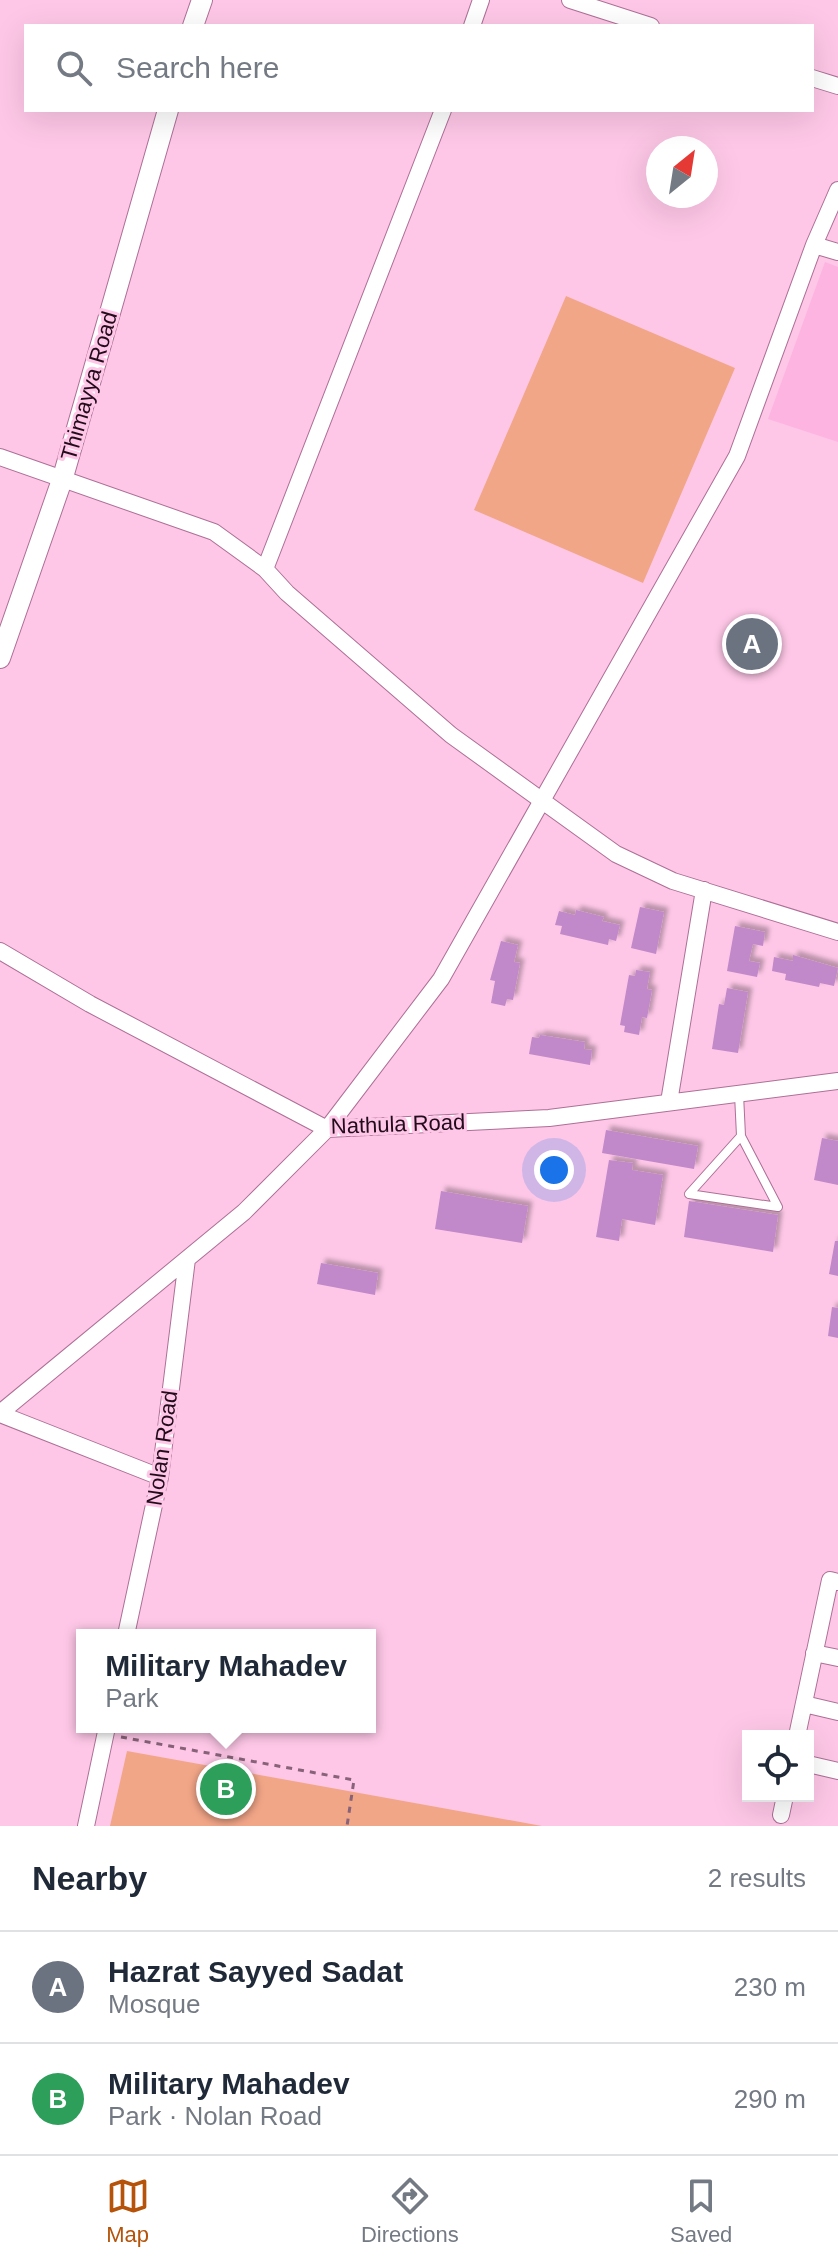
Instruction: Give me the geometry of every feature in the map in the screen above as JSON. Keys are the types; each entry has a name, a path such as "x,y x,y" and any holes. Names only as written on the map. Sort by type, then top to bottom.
{"street":[{"path":"194,24 202,0"},
{"path":"473,24 481,0"},
{"path":"570,0 645,24"},
{"path":"814,79 838,86"},
{"name":"Thimayya Road","path":"0,658 63,477 167,112"},
{"path":"265,569 442,112"},
{"path":"160,1477 0,1414 244,1212 327,1129 441,979 737,456 814,245 838,190"},
{"path":"814,245 838,252"},
{"path":"0,457 214,532 265,569 451,735 616,854 704,890 838,932"},
{"path":"669,1102 704,890"},
{"name":"Nathula Road","path":"0,951 90,1004 327,1129 549,1118 838,1081"},
{"name":"Nolan Road","path":"127,1629 160,1477 187,1259"},
{"path":"798,1730 830,1580 838,1582"},
{"path":"814,1653 838,1658"},
{"path":"804,1704 838,1712"},
{"path":"86,1826 106,1733"},
{"path":"814,1765 838,1771"},
{"path":"781,1815 784,1802"}],"lane":[{"path":"739,1094 741,1136 778,1207 689,1194 741,1136"}],"path":[{"path":"116,1733 354,1780 347,1826"}],"shaded area":[{"path":"825,262 838,267 838,442 768,419"},
{"path":"566,296 735,368 643,583 474,510"},
{"path":"127,1751 542,1826 110,1826"}],"building":[{"path":"640,907 664,912 656,954 631,948"},
{"path":"576,910 604,917 602,921 620,925 616,941 609,939 608,945 560,934 562,926 555,925 559,911 575,915"},
{"path":"735,926 765,932 763,946 753,944 749,961 760,963 757,977 727,971"},
{"path":"501,941 518,945 514,962 520,963 513,1000 507,999 505,1006 491,1003 495,981 490,980"},
{"path":"793,955 838,968 834,986 820,983 819,987 785,980 786,974 772,971 774,957 793,961"},
{"path":"636,970 650,972 647,989 652,990 647,1018 642,1017 639,1035 624,1032 625,1026 620,1025 629,975 635,976"},
{"path":"727,988 748,992 738,1053 712,1049 719,1004 724,1005"},
{"path":"540,1035 585,1042 584,1049 592,1050 590,1065 529,1054 532,1037 539,1038"},
{"path":"606,1130 698,1146 694,1169 602,1153"},
{"path":"822,1138 838,1141 838,1185 814,1180"},
{"path":"609,1160 633,1163 632,1170 663,1175 655,1225 622,1219 619,1241 596,1237"},
{"path":"441,1191 528,1206 522,1243 435,1229"},
{"path":"689,1201 778,1215 773,1252 684,1237"},
{"path":"835,1241 838,1241 838,1276 829,1274"},
{"path":"321,1263 378,1273 375,1295 317,1284"},
{"path":"832,1307 838,1308 838,1338 828,1336"}],"place":[{"name":"Hazrat Sayyed Sadat","path":"752,644"},
{"name":"Military Mahadev","path":"226,1789"}]}
